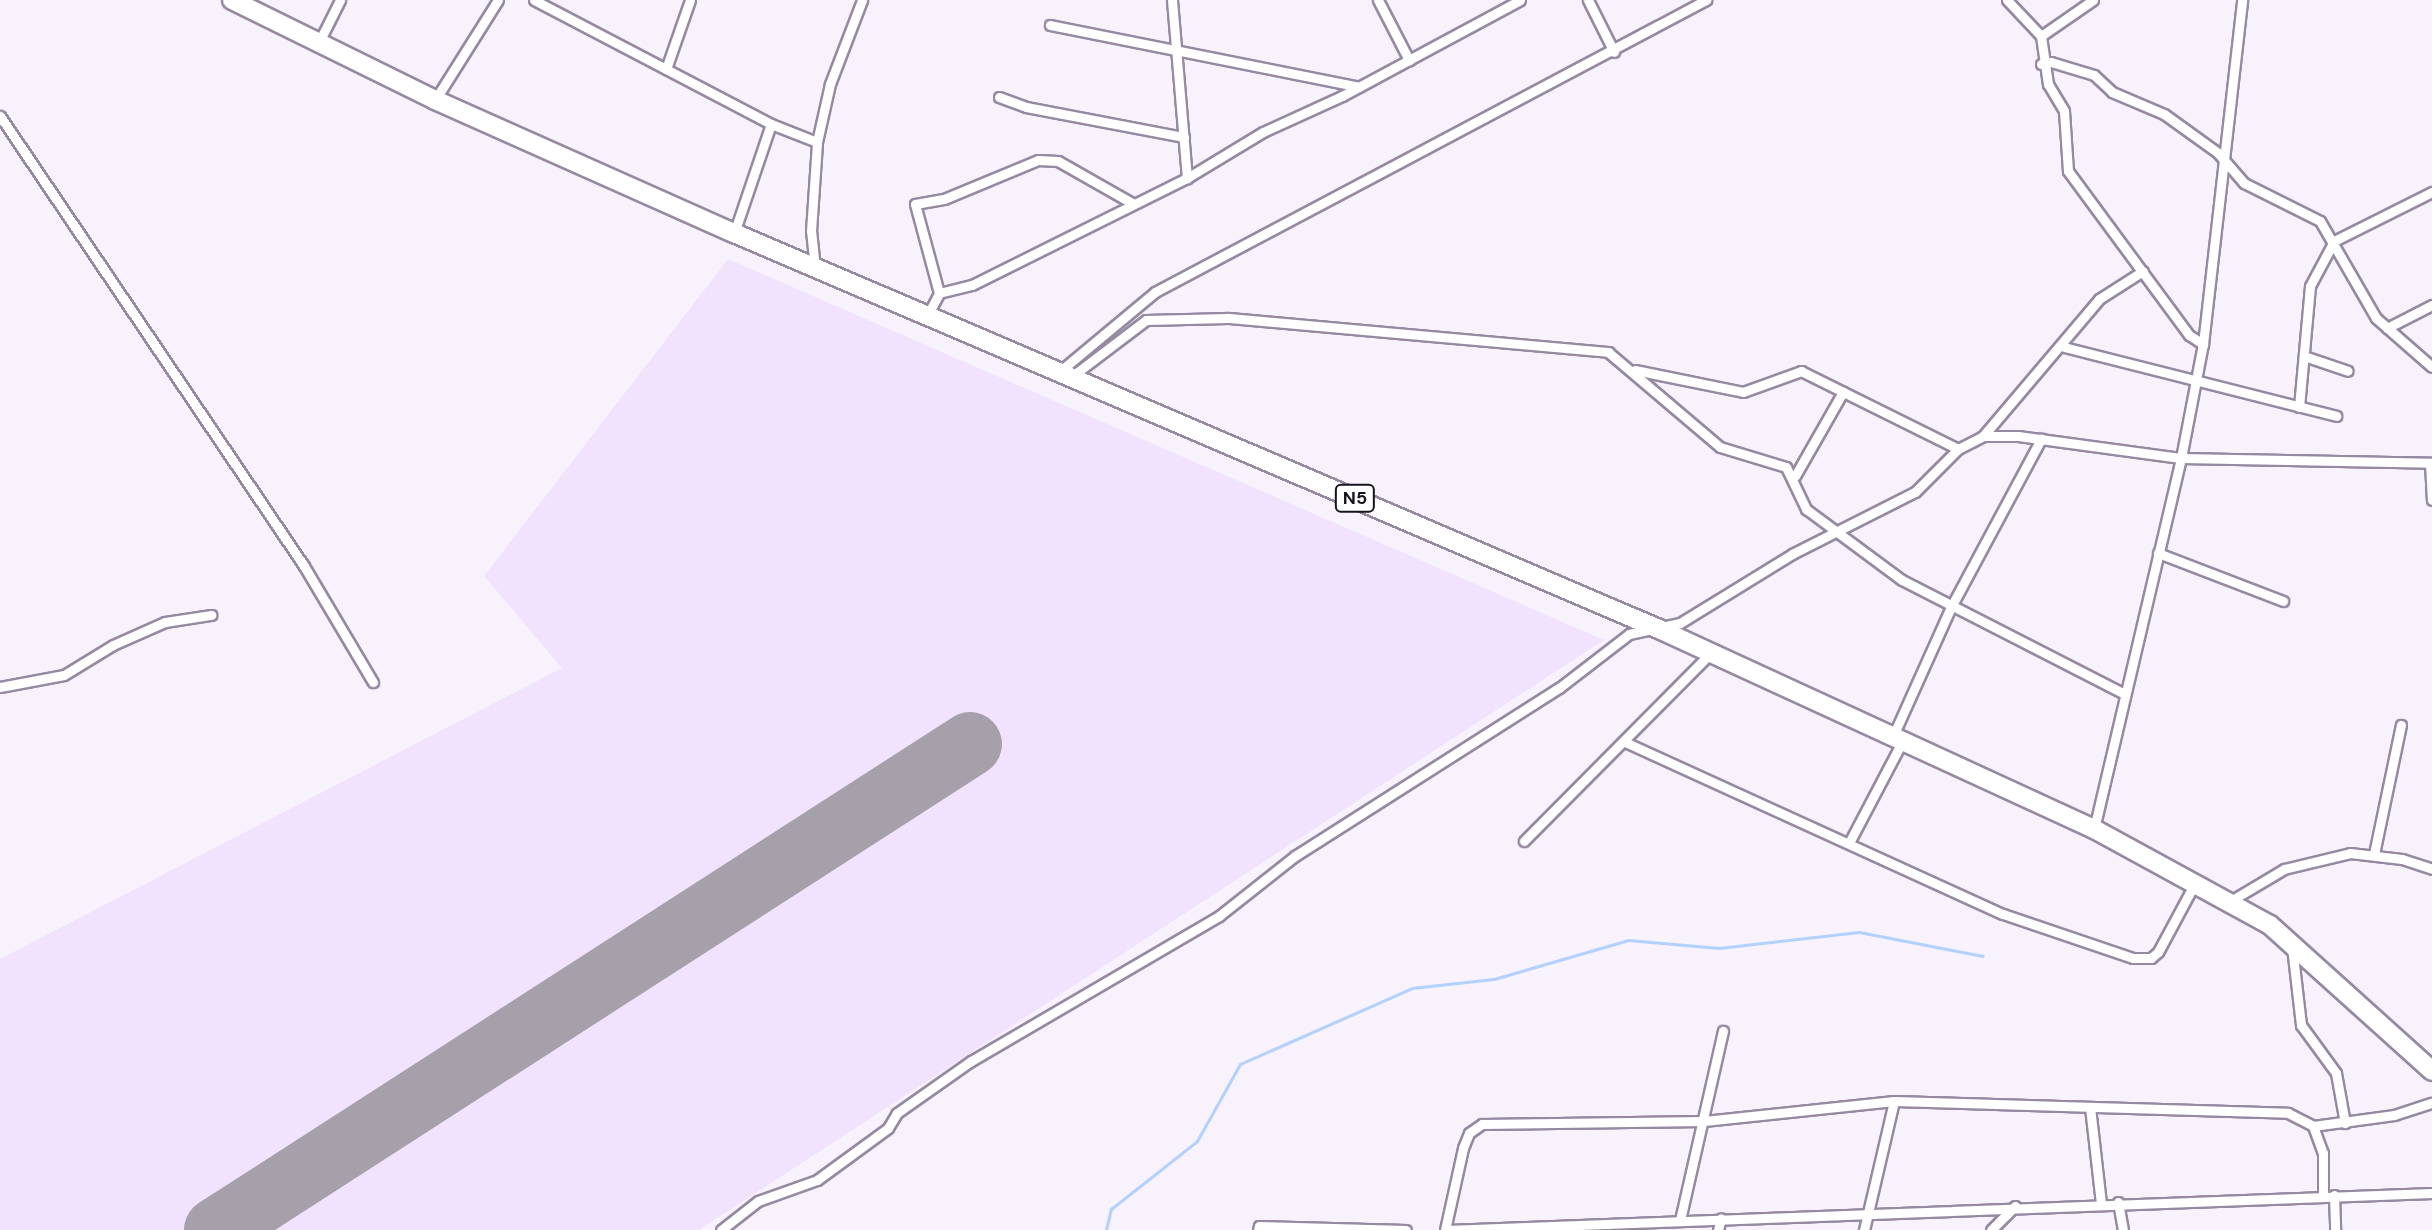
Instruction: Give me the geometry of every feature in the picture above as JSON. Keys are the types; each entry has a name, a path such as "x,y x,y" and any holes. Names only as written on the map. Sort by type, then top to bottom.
{"highway":[{"name":"N5","path":"232,0 435,100 734,233 1659,629 2094,829 2232,900 2292,942 2432,1071"}],"street":[{"path":"319,42 340,0"},
{"path":"435,100 498,0"},
{"path":"534,0 771,124 817,142"},
{"path":"666,69 690,0"},
{"path":"815,268 811,231 817,142 830,84 862,0"},
{"path":"1172,0 1187,178"},
{"path":"1378,0 1409,60"},
{"path":"939,293 972,285 1187,178 1263,132 1359,87 1520,0"},
{"path":"1588,0 1614,52"},
{"path":"1065,375 1155,292 1479,116 1614,52 1706,0"},
{"path":"2007,0 2041,36 2041,64 2064,111 2068,171 2189,335 2203,344"},
{"path":"2041,36 2093,0"},
{"path":"2094,829 2123,693 2181,458 2203,344 2242,0"},
{"path":"1050,25 1359,87"},
{"path":"2041,64 2051,62 2094,75 2112,92 2164,114 2218,153 2244,183 2320,221 2376,318 2432,367"},
{"path":"999,97 1026,107 1184,137"},
{"path":"0,116 304,566 373,682"},
{"path":"734,233 771,124"},
{"path":"927,316 939,293 915,204 944,199 1038,160 1058,161 1132,203"},
{"path":"2299,407 2310,286 2334,241 2432,192"},
{"path":"721,1230 758,1201 817,1180 888,1128 897,1113 971,1061 1219,916 1295,856 1559,688 1629,634 1659,629 1706,609 1792,554 1839,535 1915,492 1958,449 1983,436 2064,347 2099,299 2143,271"},
{"path":"2387,328 2432,305"},
{"path":"1065,375 1146,320 1228,318 1608,352 1635,370 1720,447 1753,460 1777,461 1795,476 1806,509 1839,535 1951,607 2123,693"},
{"path":"2064,347 2336,416"},
{"path":"2304,356 2348,371"},
{"path":"1635,370 1743,392 1801,371 1958,449"},
{"path":"1795,476 1843,392"},
{"path":"1983,436 2041,439 2181,458 2431,463 2432,500"},
{"path":"1850,841 1898,738 1951,607 2041,439"},
{"path":"2158,553 2283,601"},
{"path":"0,687 64,675 113,645 165,622 211,615"},
{"path":"1524,841 1711,653"},
{"path":"2374,854 2401,725"},
{"path":"1625,742 1850,841 2003,914 2142,959 2158,952 2196,881"},
{"path":"2232,900 2264,878 2311,860 2374,854 2432,869"},
{"path":"2292,942 2301,1025 2336,1073 2345,1123"},
{"path":"1680,1220 1723,1031"},
{"path":"2432,1103 2345,1123 2313,1126 2288,1113 1894,1101 1704,1121 1482,1124 1469,1133 1463,1148 1445,1230 2118,1202 2432,1193"},
{"path":"1864,1230 1894,1101"},
{"path":"2090,1107 2101,1203"},
{"path":"2313,1126 2323,1153 2323,1195"},
{"path":"2334,1195 2335,1230"},
{"path":"2118,1202 2123,1230"},
{"path":"1991,1230 2015,1206"},
{"path":"1718,1230 1721,1218"},
{"path":"1258,1230 1259,1226 1406,1230"}],"shaded area":[{"path":"728,259 1604,640 699,1230 0,1230 0,959 562,668 484,576"}],"waterway":[{"path":"1106,1230 1111,1209 1197,1141 1240,1064 1412,988 1494,979 1628,940 1719,948 1859,932 1983,956"}],"runway":[{"path":"216,1230 970,744"}]}
